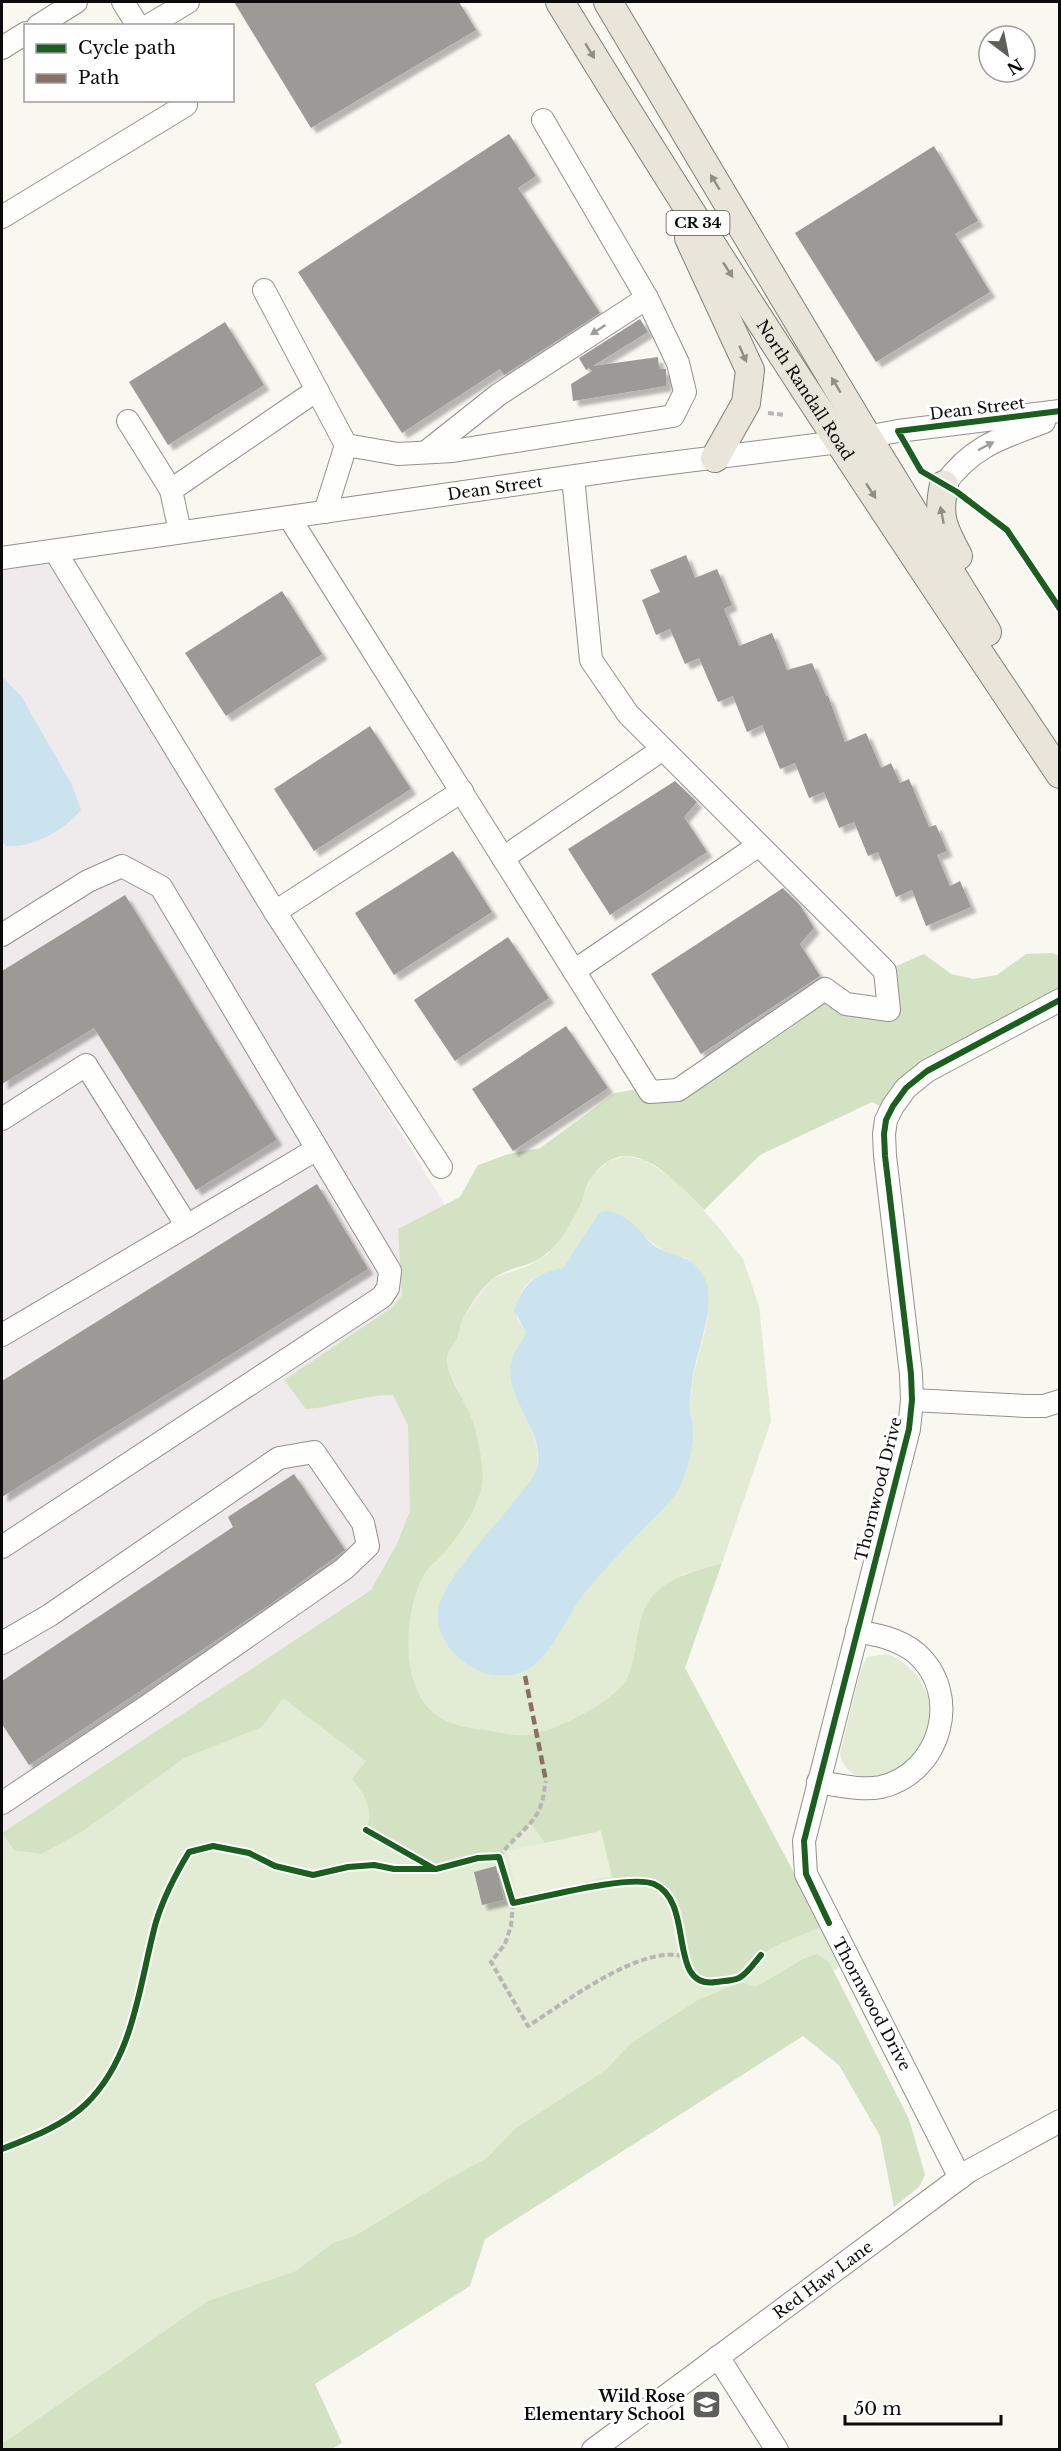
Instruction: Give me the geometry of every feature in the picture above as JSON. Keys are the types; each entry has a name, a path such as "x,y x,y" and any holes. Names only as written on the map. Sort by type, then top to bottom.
{"main road":[{"name":"North Randall Road","path":"560,2 638,130 839,442 1059,774"},
{"name":"North Randall Road","path":"608,2 866,435 1006,663 1059,763"},
{"path":"638,130 750,370 746,403 715,458"},
{"name":"North Randall Road","path":"932,478 940,503 942,519 961,560 992,612 1006,663"}],"street":[{"path":"41,24 76,2"},
{"path":"123,2 137,24"},
{"path":"151,24 188,2"},
{"path":"2,48 24,34"},
{"path":"2,217 186,105 185,102"},
{"path":"346,445 398,454 453,451 674,416 685,392 678,363 647,298 543,120"},
{"path":"264,290 346,445 325,512"},
{"path":"426,452 498,395 647,298"},
{"path":"171,490 317,390"},
{"name":"Dean Street","path":"2,558 573,477 839,442 866,435 1059,411"},
{"name":"Dean Street","path":"932,478 954,471 984,446 1059,418"},
{"path":"128,421 171,490 180,532"},
{"path":"289,517 650,1092 678,1090 825,989 846,1004 889,1010 885,971 628,714 591,660 573,477"},
{"path":"56,551 275,912 441,1167"},
{"path":"503,858 663,749"},
{"path":"275,912 462,791"},
{"path":"574,971 759,845"},
{"path":"2,935 88,881 122,866 161,887 390,1271 388,1288 382,1297 2,1547"},
{"name":"Thornwood Drive","path":"960,2178 806,1874 804,1841 909,1428 912,1400 903,1298 885,1156 886,1120 906,1088 927,1071 1059,1000"},
{"path":"2,1119 86,1065 187,1226"},
{"path":"2,1335 317,1149"},
{"path":"912,1400 1026,1406 1044,1406 1059,1401"},
{"path":"2,1643 50,1615 279,1458 314,1452 363,1522 368,1546 344,1569 146,1707 2,1803"},
{"path":"818,1782 862,1789 896,1782 923,1762 933,1748 939,1732 942,1715 941,1698 928,1666 902,1644 883,1636 857,1631"},
{"name":"Red Haw Lane","path":"593,2450 960,2178 1036,2132 1059,2121"},
{"path":"718,2357 777,2450"}],"path":[{"path":"768,413 785,415"},
{"path":"915,460 932,478"},
{"path":"502,1869 499,1857 507,1845 531,1823 541,1806 546,1781"},
{"path":"488,1857 499,1857"},
{"path":"509,1892 513,1903 511,1926 505,1944 491,1962 528,2026 612,1972 665,1955 683,1956"},
{"path":"513,1903 524,1901"},
{"path":"682,1945 683,1956 688,1966"}],"shaded area":[{"path":"53,558 535,1354 566,1461 2,1833 2,566"}],"green space":[{"path":"1053,953 1059,956 1059,1000 927,1071 890,1111 872,1102 760,1155 704,1210 657,1167 635,1157 624,1156 612,1159 592,1177 573,1220 549,1251 535,1261 497,1276 481,1290 465,1315 457,1338 448,1353 448,1368 476,1432 483,1478 480,1494 472,1513 455,1540 425,1573 416,1592 411,1611 408,1652 411,1673 428,1707 442,1719 454,1724 514,1735 538,1733 566,1723 609,1698 626,1680 631,1668 640,1622 651,1598 675,1579 722,1563 685,1668 822,1926 766,1952 738,1979 722,1981 700,1979 689,1968 675,1908 664,1892 645,1883 614,1884 601,1831 545,1843 531,1823 507,1845 499,1857 478,1858 436,1869 366,1830 369,1809 361,1790 352,1779 366,1761 283,1698 262,1727 184,1758 83,1831 41,1854 14,1850 2,1833 371,1590 397,1544 410,1511 408,1425 393,1395 371,1396 306,1409 284,1380 393,1307 402,1295 398,1229 460,1197 478,1165 509,1154 540,1148 615,1093 638,1089 678,1090 825,989 889,1010 885,971 924,954 951,974 973,979 997,975 1026,954"},
{"path":"625,1156 644,1160 678,1183 715,1223 743,1259 759,1306 771,1421 722,1563 681,1575 685,1668 843,1965 764,2013 2,2450 2,1833 461,1531 481,1463 472,1419 447,1364 448,1352 456,1339 462,1320 494,1278 525,1267 547,1255 568,1228 582,1203 593,1175 609,1161","holes":["606,1210 618,1215 662,1249 686,1258 709,1300 707,1323 693,1377 690,1409 693,1434 537,1469 537,1450 529,1422 516,1395 521,1344 526,1333 517,1318 520,1296 524,1287 533,1279 563,1268 598,1214"]},
{"path":"887,1654 906,1665 916,1675 927,1695 930,1718 925,1739 913,1756 897,1769 879,1776 862,1777 848,1770 840,1754 861,1669 867,1657"},
{"path":"601,1831 611,1876 517,1897 507,1851"},
{"path":"817,1954 829,1962 909,2119 925,2175 919,2187 894,2207 880,2136 839,2065 803,2036 485,2239 470,2286 315,2384 342,2443 332,2449 2,2449 2,2444 208,2301 296,2271 333,2243 355,2236 450,2178 486,2159 515,2129 606,2070 630,2044 698,2000 741,1982 756,1987 805,1958"}],"water":[{"path":"2,677 21,696 72,785 81,810 74,818 47,837 16,846 6,846 2,842"},
{"path":"606,1210 636,1226 655,1246 691,1262 704,1276 708,1290 708,1306 692,1383 690,1409 693,1431 689,1460 675,1495 583,1595 545,1654 528,1669 513,1675 497,1675 481,1671 466,1663 453,1652 443,1638 438,1623 439,1606 443,1594 462,1565 530,1482 537,1468 536,1440 518,1400 510,1374 513,1357 526,1333 514,1310 522,1293 532,1281 545,1273 563,1268 598,1214"}],"building":[{"path":"234,2 459,2 476,30 311,128"},
{"path":"509,134 536,176 518,188 600,313 504,375 500,369 402,433 298,272"},
{"path":"934,146 978,221 955,234 990,292 876,362 795,233"},
{"path":"640,319 648,332 593,366 658,357 659,369 666,369 666,386 573,401 571,384 592,371 589,368 586,370 579,358"},
{"path":"225,322 264,385 168,445 129,382"},
{"path":"686,555 695,578 717,569 732,605 724,609 739,646 772,633 787,670 812,663 828,696 845,742 866,733 881,768 891,763 900,783 909,779 929,827 936,825 947,851 937,855 950,886 960,881 971,907 926,926 912,890 896,897 878,852 868,856 854,822 839,828 824,792 809,798 795,763 780,769 762,725 747,732 733,696 718,702 699,658 685,664 670,629 656,635 642,600 660,592 650,570"},
{"path":"282,591 322,654 226,716 185,653"},
{"path":"370,726 411,789 314,851 274,789"},
{"path":"675,781 697,802 684,817 707,852 610,915 568,849"},
{"path":"453,851 492,912 394,975 355,913"},
{"path":"783,888 800,905 814,928 800,944 820,976 701,1054 651,974"},
{"path":"125,895 277,1140 196,1190 94,1028 2,1084 2,971"},
{"path":"508,937 549,998 455,1061 414,1000"},
{"path":"566,1026 608,1088 513,1151 472,1089"},
{"path":"317,1184 368,1269 2,1497 2,1381"},
{"path":"294,1474 345,1550 268,1606 29,1765 2,1724 2,1681 233,1527 228,1517"},
{"path":"496,1866 504,1900 482,1905 474,1872"}],"marked path":[{"path":"525,1676 546,1781"}],"cycle path":[{"path":"1060,411 898,431 921,471 957,492 1007,530 1060,609"},
{"path":"829,1923 806,1874 804,1841 909,1429 912,1400 911,1374 885,1156 886,1120 906,1088 927,1071 1060,1000"},
{"path":"366,1830 433,1868"},
{"path":"2,2149 46,2131 67,2119 86,2104 102,2085 115,2064 133,2018 159,1912 189,1852 213,1846 249,1853 275,1866 313,1875 348,1867 374,1865 394,1869 436,1869 478,1858 499,1857 513,1903 606,1884 626,1882 654,1884 667,1894 674,1908 685,1959 691,1973 701,1981 716,1982 739,1978 761,1955"}],"place":[{"name":"Wild Rose Elementary School","path":"706,2405"}]}
